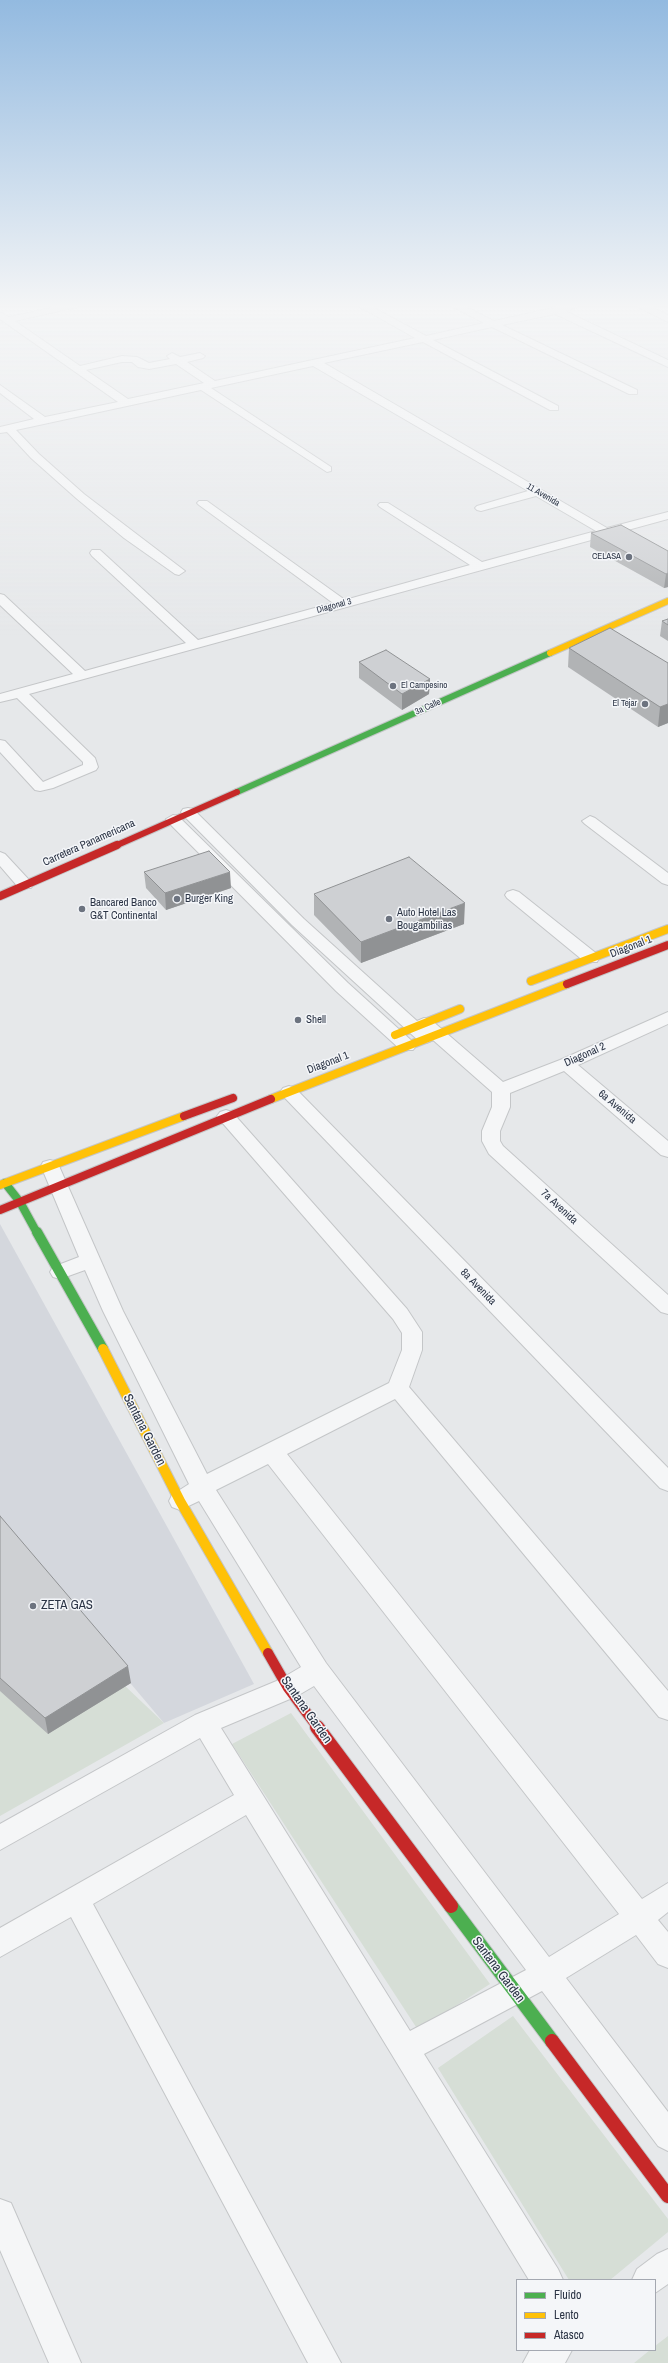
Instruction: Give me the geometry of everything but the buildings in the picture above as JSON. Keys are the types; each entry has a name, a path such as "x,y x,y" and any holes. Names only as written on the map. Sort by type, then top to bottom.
{"main road":[{"name":"3a Calle","path":"188,812 668,601"},
{"name":"Carretera Panamericana","path":"0,896 188,812"},
{"name":"Diagonal 1","path":"520,986 668,929"},
{"name":"Diagonal 1","path":"0,1210 226,1116 289,1092 395,1040 425,1031 668,945"},
{"name":"Diagonal 1","path":"395,1040 425,1031 471,1005"},
{"path":"3,1184 244,1094"},
{"name":"Santana Garden","path":"3,1184 20,1202 88,1321 180,1501 288,1688 668,2196"}],"street":[{"path":"37,417 42,421"},
{"path":"5,429 60,417"},
{"path":"249,417 327,469"},
{"name":"11 Avenida","path":"409,417 606,532"},
{"path":"5,429 80,496 128,535 179,571"},
{"path":"481,508 538,492"},
{"path":"203,503 343,604"},
{"path":"384,505 479,566"},
{"name":"Diagonal 3","path":"0,698 668,515"},
{"path":"96,553 195,644"},
{"path":"0,598 82,675"},
{"path":"0,744 40,787 54,783 91,767 90,761 20,693"},
{"path":"188,812 298,922 425,1031 501,1090"},
{"path":"173,819 395,1040"},
{"path":"590,821 668,880"},
{"path":"0,857 25,884"},
{"path":"227,872 243,867"},
{"path":"512,895 591,958"},
{"name":"Diagonal 2","path":"501,1090 566,1064 668,1017"},
{"name":"6a Avenida","path":"566,1064 668,1151"},
{"name":"7a Avenida","path":"501,1090 501,1107 491,1131 491,1141 496,1150 668,1307"},
{"name":"8a Avenida","path":"289,1092 668,1482"},
{"path":"180,1501 202,1487 398,1388 412,1350 412,1332 380,1289 226,1116"},
{"path":"50,1166 113,1311 202,1487 318,1671 545,1975 668,2136"},
{"path":"60,1272 91,1260"},
{"path":"398,1388 668,1709"},
{"path":"272,1452 668,1954"},
{"path":"0,1838 204,1724 288,1688 318,1671"},
{"path":"204,1724 546,2279"},
{"path":"0,1943 250,1798"},
{"path":"404,2049 513,1990 545,1975 639,1917 668,1896"},
{"path":"76,1899 325,2363"},
{"path":"0,2214 65,2363"},
{"path":"649,2279 668,2265"},
{"path":"539,2363 555,2351"}],"shaded area":[{"path":"0,1224 254,1684 164,1723 0,1529"},
{"path":"102,1664 164,1723 0,1816 0,1683"},
{"path":"291,1713 490,1984 418,2030 232,1744"},
{"path":"513,2016 668,2219 668,2232 611,2279 568,2279 438,2068"},
{"path":"668,2336 668,2363 634,2363 649,2351 656,2351 656,2345"}],"traffic: fast":[{"path":"237,792 550,653"},
{"path":"5,1183 20,1202 103,1349"},
{"path":"451,1906 552,2041"}],"traffic: slow":[{"path":"550,653 668,601"},
{"path":"531,981 668,929"},
{"path":"271,1099 567,984"},
{"path":"395,1035 460,1009"},
{"path":"0,1185 184,1116"},
{"path":"103,1349 180,1501 268,1653"}],"traffic: jam":[{"path":"0,896 237,792"},
{"path":"567,984 668,945"},
{"path":"184,1116 233,1098"},
{"path":"0,1210 271,1099"},
{"path":"268,1653 288,1688 451,1906"},
{"path":"552,2041 668,2196"}],"place":[{"name":"CELASA","path":"629,557"},
{"name":"El Campesino","path":"393,686"},
{"name":"El Tejar","path":"645,704"},
{"name":"Burger King","path":"177,899"},
{"name":"Bancared Banco G&T Continental","path":"82,909"},
{"name":"Auto Hotel Las Bougambilias","path":"389,919"},
{"name":"Shell","path":"298,1020"},
{"name":"ZETA GAS","path":"33,1606"}]}
